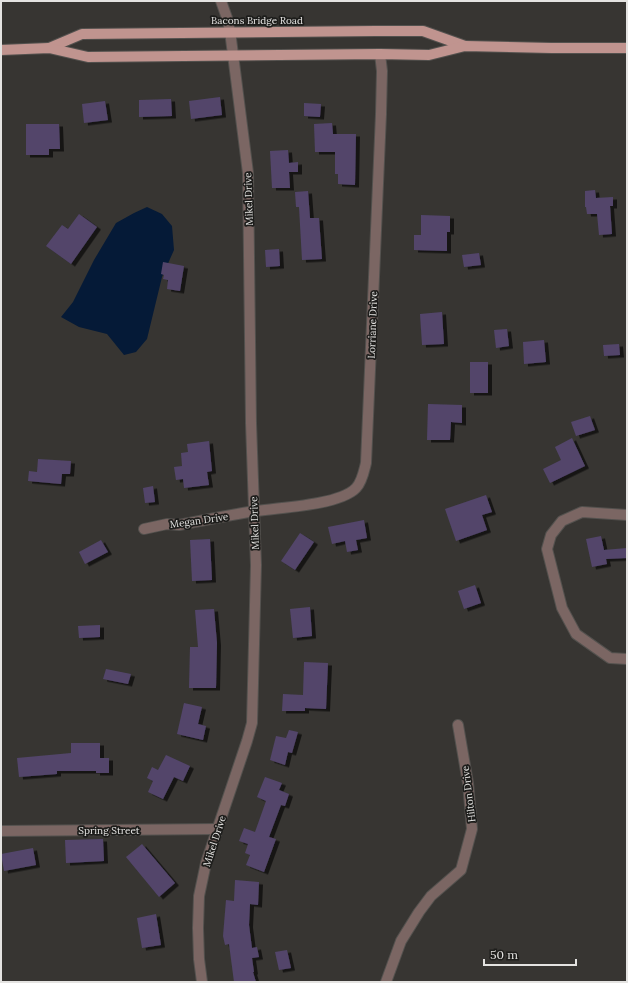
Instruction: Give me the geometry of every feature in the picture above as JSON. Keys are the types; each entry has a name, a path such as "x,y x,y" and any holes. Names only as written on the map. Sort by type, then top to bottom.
{"main road":[{"name":"Bacons Bridge Road","path":"49,48 82,34 230,31 423,32 465,46"},
{"name":"Bacons Bridge Road","path":"1,50 49,48 88,57 380,54 429,55 465,46 627,48"}],"street":[{"name":"Mikel Drive","path":"202,982 199,960 199,896 206,863 252,723 256,565 251,423 248,173 230,31 221,1"},
{"name":"Lorriane Drive","path":"254,511 325,502 342,497 356,489 366,463 381,114 382,72 380,54"},
{"name":"Megan Drive","path":"144,529 254,511"},
{"path":"627,515 582,512 562,521 551,535 547,549 562,608 576,634 610,658 627,659"},
{"name":"Hilton Drive","path":"386,982 401,941 419,912 431,896 461,870 472,829 468,783 458,725"},
{"name":"Spring Street","path":"1,831 218,829"}],"water":[{"path":"147,207 162,214 172,226 174,250 162,277 147,339 136,352 124,355 107,334 79,327 61,317 73,302 94,260 116,223"}],"building":[{"path":"220,97 222,115 191,119 189,101"},
{"path":"171,99 172,116 139,117 139,100"},
{"path":"105,101 108,120 84,123 82,104"},
{"path":"304,103 321,104 320,117 304,116"},
{"path":"332,123 333,134 356,134 355,185 338,184 338,174 335,174 335,152 315,152 314,124"},
{"path":"26,124 59,124 60,149 49,149 49,155 26,155"},
{"path":"288,150 289,163 298,162 298,172 289,172 290,188 272,188 270,151"},
{"path":"595,190 596,198 613,197 613,206 610,206 612,234 599,235 597,214 587,214 585,207 585,191"},
{"path":"308,191 310,218 319,218 322,259 302,260 299,207 296,207 295,192"},
{"path":"79,214 97,227 71,264 46,246 62,225 68,229"},
{"path":"421,215 450,216 450,232 447,232 447,251 414,250 414,235 421,235"},
{"path":"279,249 280,266 266,267 265,250"},
{"path":"479,253 481,265 464,267 462,255"},
{"path":"163,262 184,266 180,291 167,289 168,280 163,279 164,275 161,274"},
{"path":"442,312 444,344 422,345 420,314"},
{"path":"507,329 509,346 496,348 494,330"},
{"path":"544,340 546,362 524,364 523,342"},
{"path":"619,344 620,355 604,356 603,345"},
{"path":"470,362 488,362 488,393 470,393"},
{"path":"428,404 462,405 462,423 451,422 450,440 427,440"},
{"path":"590,416 595,430 576,436 571,422"},
{"path":"572,438 585,466 550,483 543,469 561,460 555,447"},
{"path":"209,441 212,471 207,472 209,485 184,488 183,479 176,480 174,467 182,466 181,453 188,452 187,444"},
{"path":"38,459 71,461 70,474 62,474 61,484 28,481 29,471 37,472"},
{"path":"153,486 155,502 145,503 143,488"},
{"path":"486,495 492,512 482,515 487,530 456,541 445,509"},
{"path":"364,520 367,538 356,540 358,550 347,552 345,541 332,544 328,527"},
{"path":"300,533 314,542 295,570 281,561"},
{"path":"601,536 604,550 627,548 627,558 606,559 607,564 592,567 586,539"},
{"path":"210,539 212,580 192,581 190,540"},
{"path":"101,540 108,552 85,564 79,552"},
{"path":"475,585 481,603 464,609 458,591"},
{"path":"310,607 312,636 293,638 290,609"},
{"path":"214,609 217,643 216,688 189,688 190,647 198,647 195,610"},
{"path":"100,625 100,637 79,638 78,626"},
{"path":"304,662 328,663 326,709 305,708 305,711 282,711 283,694 303,695"},
{"path":"106,669 131,674 128,684 103,679"},
{"path":"184,703 202,707 198,724 206,726 203,740 177,734"},
{"path":"289,730 298,732 292,753 288,752 285,765 270,760 276,736 286,738"},
{"path":"71,743 100,743 100,758 109,758 109,773 96,773 96,771 57,771 57,774 19,777 17,758 71,753"},
{"path":"166,755 190,766 183,781 174,777 163,799 148,792 153,781 147,778 152,767 158,770"},
{"path":"265,777 282,783 279,790 289,794 285,806 281,805 269,837 276,839 264,872 246,865 250,855 245,853 248,844 239,841 244,828 255,832 266,801 257,797"},
{"path":"103,839 104,861 66,863 65,840"},
{"path":"142,844 175,883 159,897 126,857"},
{"path":"33,848 36,865 4,871 1,854"},
{"path":"235,880 259,882 258,905 250,904 249,925 252,948 257,947 259,957 252,958 253,972 256,982 234,982 229,944 225,945 223,936 226,900 234,901"},
{"path":"156,914 161,945 142,948 137,918"},
{"path":"287,950 291,968 279,970 275,952"}]}
